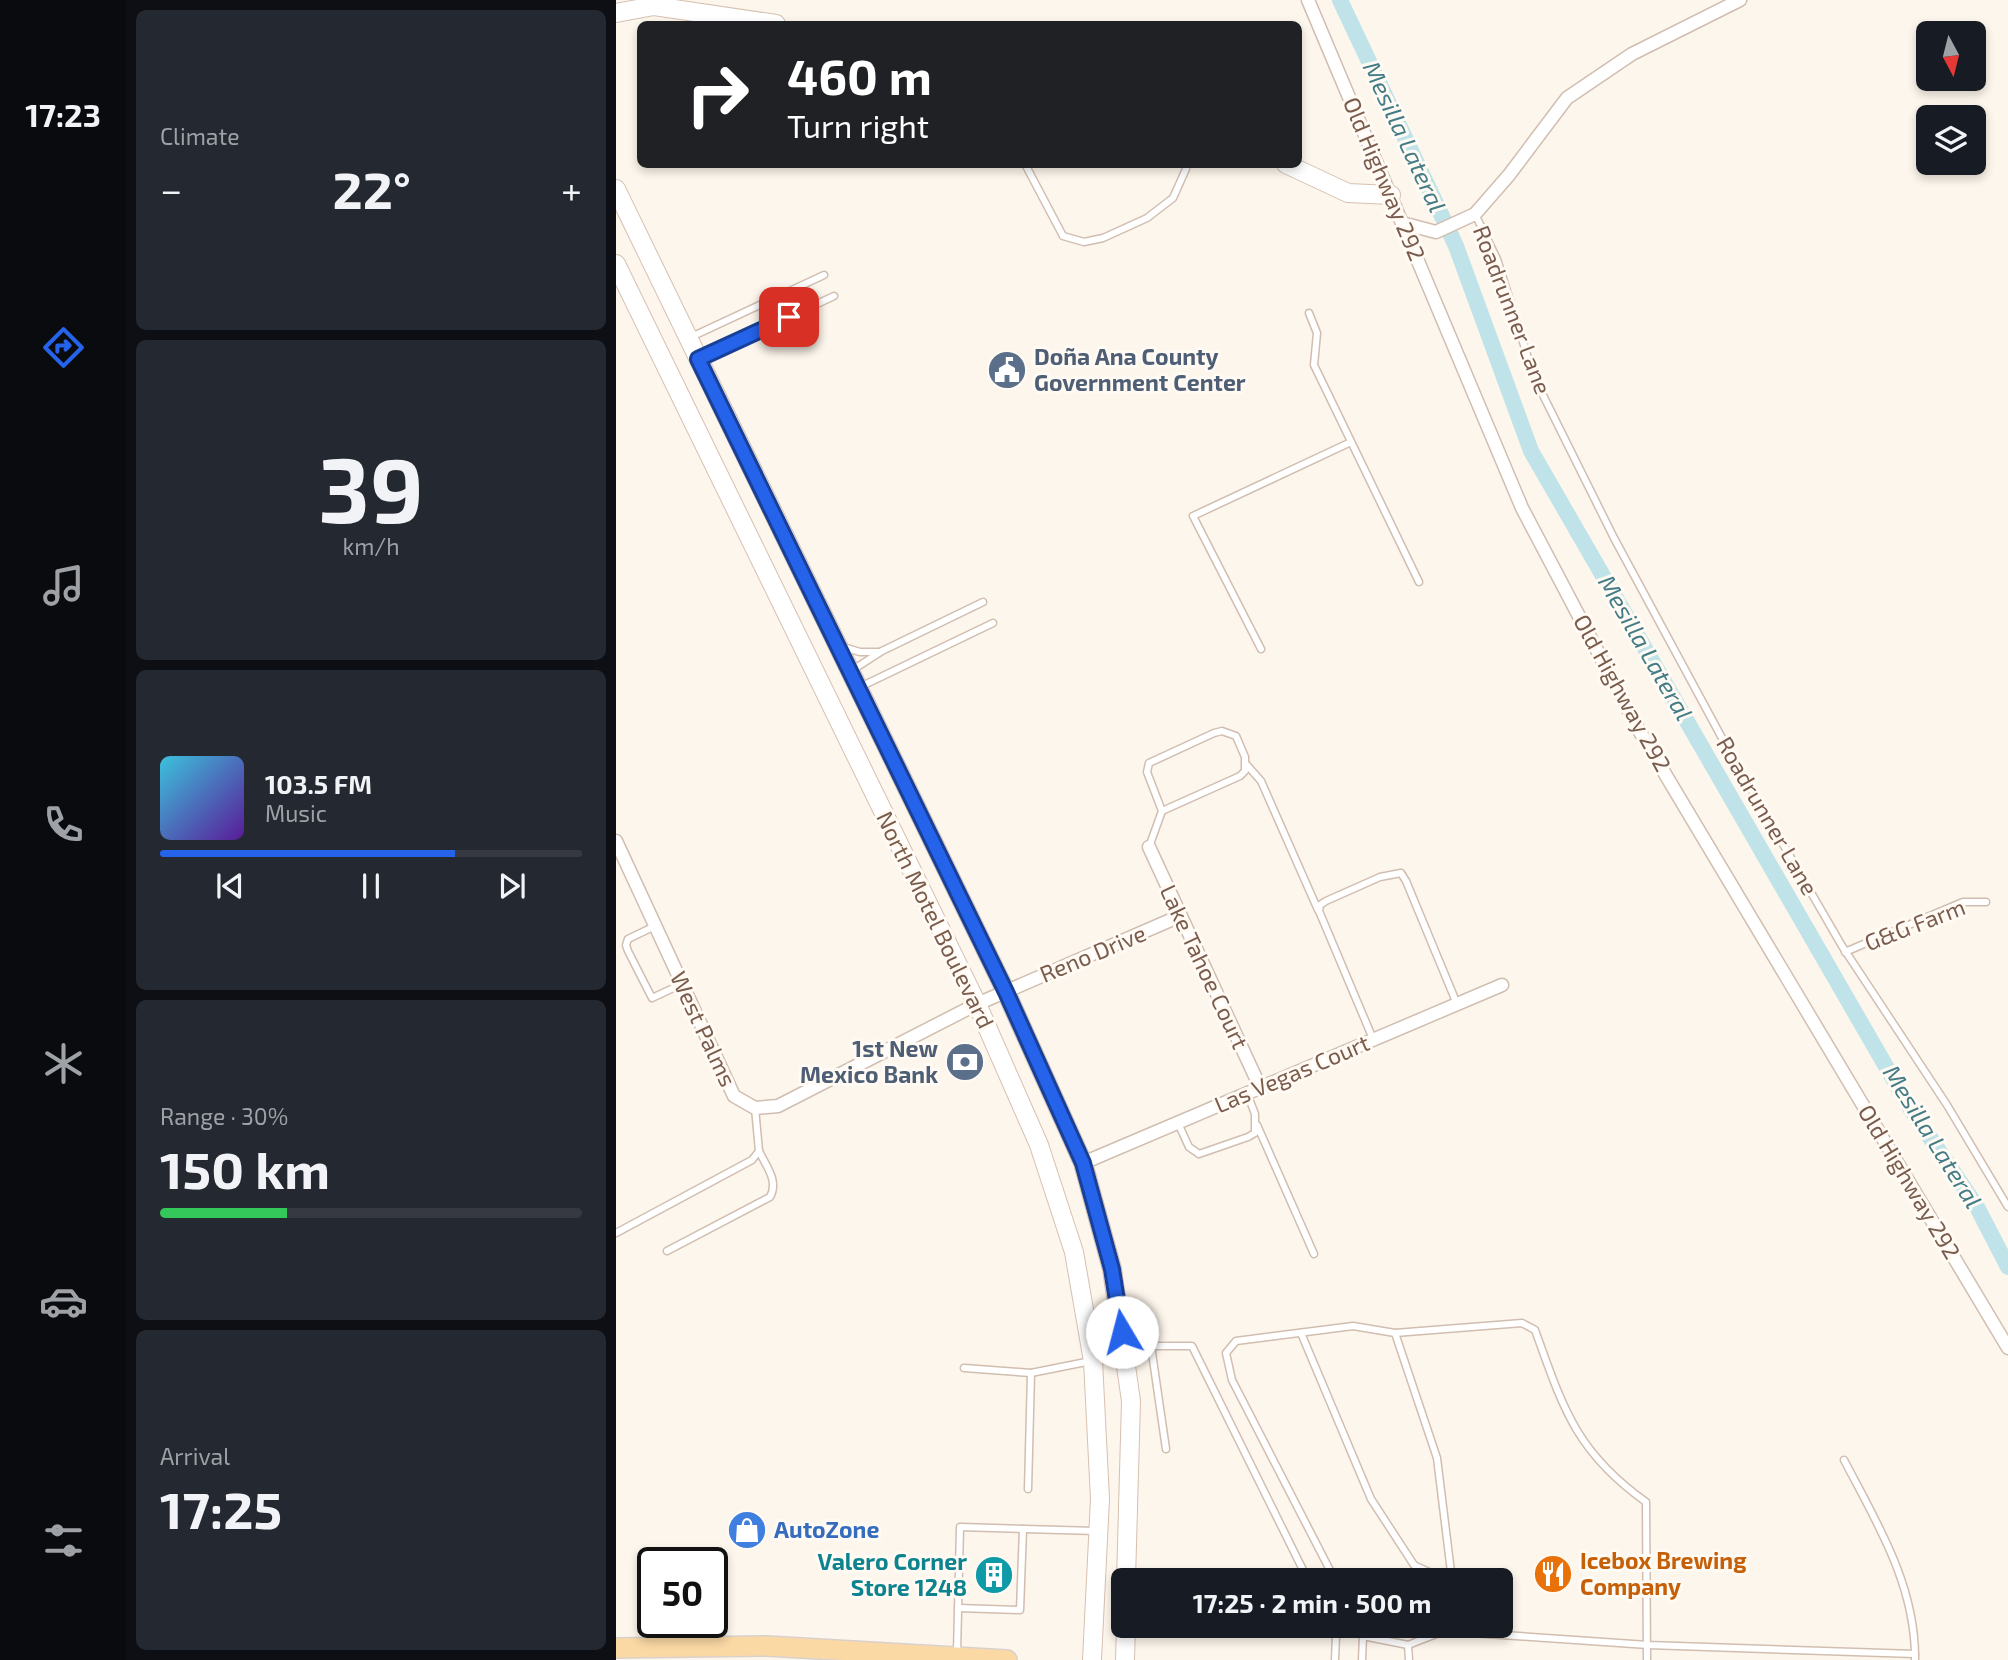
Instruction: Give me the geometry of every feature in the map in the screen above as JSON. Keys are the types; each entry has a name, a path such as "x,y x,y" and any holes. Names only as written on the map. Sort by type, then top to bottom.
{"main road":[{"path":"616,13 654,6 756,21"},
{"path":"1295,168 1348,193 1391,195"},
{"name":"North Motel Boulevard","path":"616,189 1006,992 1083,1163 1112,1269 1125,1353 1130,1401 1126,1568"},
{"name":"North Motel Boulevard","path":"616,264 977,1004 1039,1145 1074,1252 1093,1361 1100,1499 1092,1660"},
{"path":"658,351 688,338"},
{"path":"669,373 698,359"},
{"path":"825,692 854,679"},
{"path":"1093,1361 1125,1353"},
{"path":"1125,1660 1126,1638"},
{"path":"616,1648 1007,1660"}],"street":[{"name":"Old Highway 292","path":"1308,0 1522,508 1640,732 2008,1349"},
{"name":"Roadrunner Lane","path":"1402,223 1436,232 1470,216 1510,175 1567,98 1632,54 1740,0"},
{"name":"West Palms","path":"616,841 733,1096 755,1108 778,1105 977,1004 1006,992"},
{"name":"Lake Tahoe Court","path":"1149,847 1260,1087"},
{"name":"Reno Drive","path":"1006,992 1180,916"},
{"name":"Las Vegas Court","path":"1083,1163 1502,985"}],"lane":[{"path":"1027,168 1063,236 1084,242 1103,238 1147,218 1174,198 1186,169"},
{"name":"Roadrunner Lane","path":"1470,216 1497,259 1534,377 1569,450 1729,751 1845,952 1947,1105 2008,1208"},
{"path":"688,338 824,275"},
{"path":"698,359 834,296"},
{"path":"1309,313 1317,333 1314,365 1419,582"},
{"path":"1261,649 1193,516 1351,442"},
{"path":"854,679 882,652 983,602"},
{"path":"854,679 993,623"},
{"path":"835,641 847,649 882,652"},
{"path":"1149,847 1161,811 1147,772 1153,760 1222,731 1236,736 1246,764 1261,781 1373,1039"},
{"path":"1161,811 1240,776 1246,764"},
{"path":"1319,912 1320,905 1326,901 1380,877 1401,873 1457,1004"},
{"name":"G&G Farm","path":"1845,952 1963,902 1986,902"},
{"path":"655,926 628,939 625,945 652,998 682,984"},
{"path":"1247,1093 1257,1125 1314,1254"},
{"path":"667,1251 770,1197 775,1189 774,1181 759,1151 755,1108"},
{"path":"1178,1122 1189,1147 1199,1154 1248,1137 1255,1133 1257,1125"},
{"path":"616,1233 740,1168 759,1151"},
{"path":"1329,1568 1232,1380 1226,1353 1229,1346 1244,1338 1353,1326 1395,1333 1521,1323 1535,1331 1574,1431 1612,1478 1646,1502 1647,1660"},
{"path":"1301,1333 1371,1499 1414,1565 1420,1568"},
{"path":"1395,1333 1437,1458 1451,1568"},
{"path":"1125,1353 1151,1346 1192,1346 1302,1568"},
{"path":"1151,1346 1166,1448"},
{"path":"964,1368 1031,1373 1093,1361"},
{"path":"1028,1489 1031,1373"},
{"path":"1513,1634 1648,1645 1915,1657 1905,1589 1896,1561 1844,1460"},
{"path":"956,1657 960,1527 1098,1531"},
{"path":"958,1608 1020,1610 1023,1529"},
{"path":"1335,1660 1336,1638"},
{"path":"1362,1660 1363,1638"},
{"path":"1373,1638 1408,1645 1425,1638"},
{"path":"1408,1645 1409,1660"}],"waterway":[{"name":"Mesilla Lateral","path":"1340,0 1456,246 1531,451 1910,1108 1977,1207 2008,1267"}],"place":[{"name":"Doña Ana County Government Center","path":"1007,370"},
{"name":"1st New Mexico Bank","path":"965,1062"},
{"name":"AutoZone","path":"747,1530"},
{"name":"Icebox Brewing Company","path":"1553,1574"},
{"name":"Valero Corner Store 1248","path":"994,1575"}],"route":[{"path":"789,317 698,359 1006,992 1083,1163 1112,1269 1122,1332"}]}
